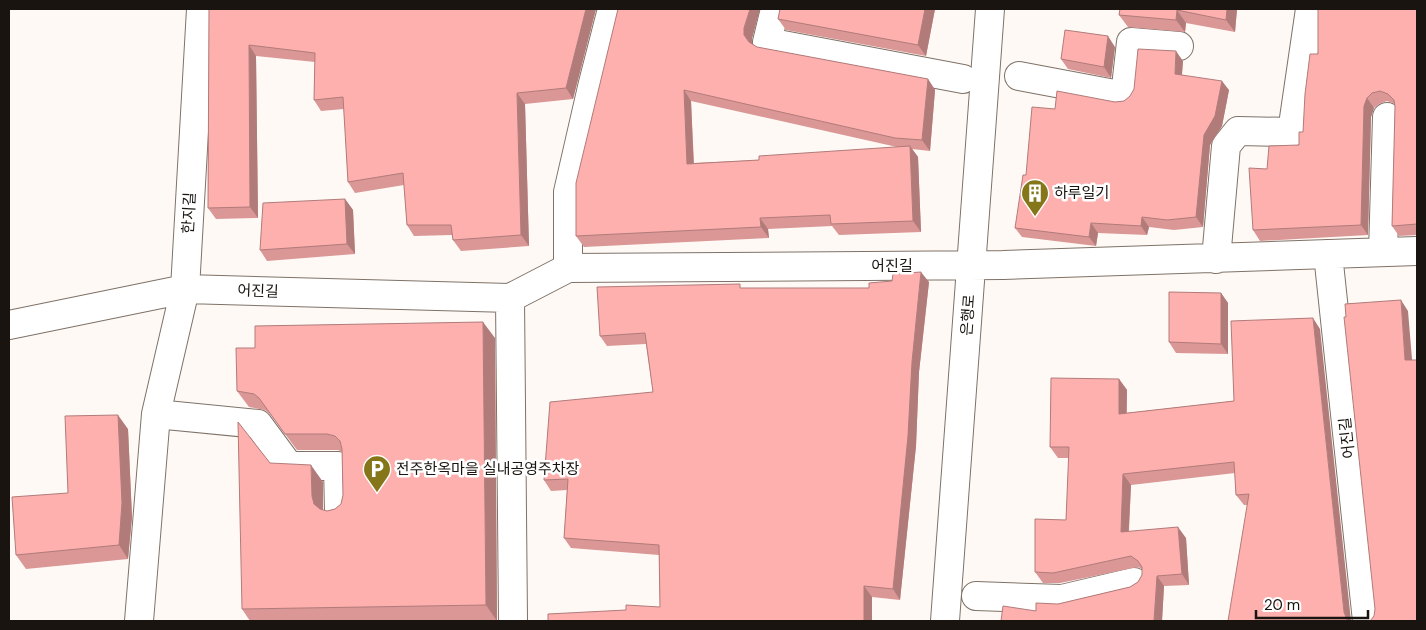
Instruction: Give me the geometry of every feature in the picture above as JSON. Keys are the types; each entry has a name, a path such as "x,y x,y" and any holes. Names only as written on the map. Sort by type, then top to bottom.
{"street":[{"name":"한지길","path":"139,621 156,414 185,288 201,9"},
{"path":"568,268 568,192 612,9"},
{"path":"775,9 768,42 963,79"},
{"name":"은행로","path":"945,621 990,9"},
{"path":"1216,259 1226,146 1238,131 1292,132 1310,9"},
{"path":"1019,76 1125,96 1132,42 1179,46"},
{"path":"1382,252 1387,117"},
{"name":"어진길","path":"9,325 185,288 510,298 568,268 972,266 1417,251"},
{"name":"어진길","path":"1328,254 1367,621"},
{"path":"510,298 513,621"},
{"path":"156,414 258,424 289,466 338,466 339,512"},
{"path":"976,596 1062,599 1134,582"}],"building":[{"path":"209,9 586,9 566,88 517,93 521,235 453,240 451,225 407,225 403,173 348,182 343,97 314,100 315,53 249,45 250,207 208,208"},
{"path":"618,9 750,9 744,28 744,35 749,42 757,47 928,79 922,140 895,138 684,90 687,164 759,160 759,156 910,146 913,221 831,224 830,215 760,218 761,227 576,236 576,183"},
{"path":"780,9 925,9 918,45 778,19"},
{"path":"1120,9 1227,9 1226,20 1177,10 1176,20 1119,15"},
{"path":"1318,9 1417,9 1417,224 1392,226 1395,107 1394,100 1388,94 1380,91 1372,93 1367,98 1364,106 1361,225 1253,230 1249,168 1267,169 1269,146 1299,145 1299,132 1303,132 1310,54 1318,54"},
{"path":"1065,30 1108,36 1104,67 1061,59"},
{"path":"1138,49 1176,51 1175,74 1222,81 1215,116 1204,135 1196,217 1167,220 1142,217 1141,226 1091,223 1089,237 1015,228 1023,175 1026,175 1032,107 1055,109 1057,91 1115,102 1124,101 1134,89"},
{"path":"345,199 347,244 260,250 263,203"},
{"path":"921,272 893,589 864,586 864,621 548,621 548,614 626,610 626,605 660,607 659,545 564,538 568,479 544,480 550,402 653,392 645,333 600,336 597,287 740,284 740,288 869,288 869,283 892,281 893,274"},
{"path":"1169,292 1221,293 1221,344 1169,342"},
{"path":"1401,300 1405,360 1417,360 1417,621 1370,621 1374,616 1375,609 1344,317 1346,317 1345,304"},
{"path":"1313,318 1344,612 1349,621 1228,621 1249,494 1236,495 1234,462 1123,474 1121,532 1178,527 1182,574 1157,576 1154,621 1001,621 1003,606 1036,611 1036,603 1058,604 1130,587 1138,582 1142,575 1142,567 1131,556 1053,573 1035,572 1035,519 1066,520 1069,447 1050,447 1051,378 1119,379 1119,414 1234,401 1231,321"},
{"name":"전주한옥마을 실내공영주차장","path":"483,322 486,605 242,609 238,422 270,463 311,465 314,504 320,509 327,511 335,509 341,504 343,495 342,449 340,441 335,436 327,434 285,434 259,398 254,394 237,391 236,348 255,348 255,326"},
{"path":"118,415 122,503 119,545 16,555 12,497 68,493 65,416"}],"place":[{"name":"하루일기","path":"1035,217"},
{"name":"전주한옥마을 실내공영주차장","path":"377,493"}]}
